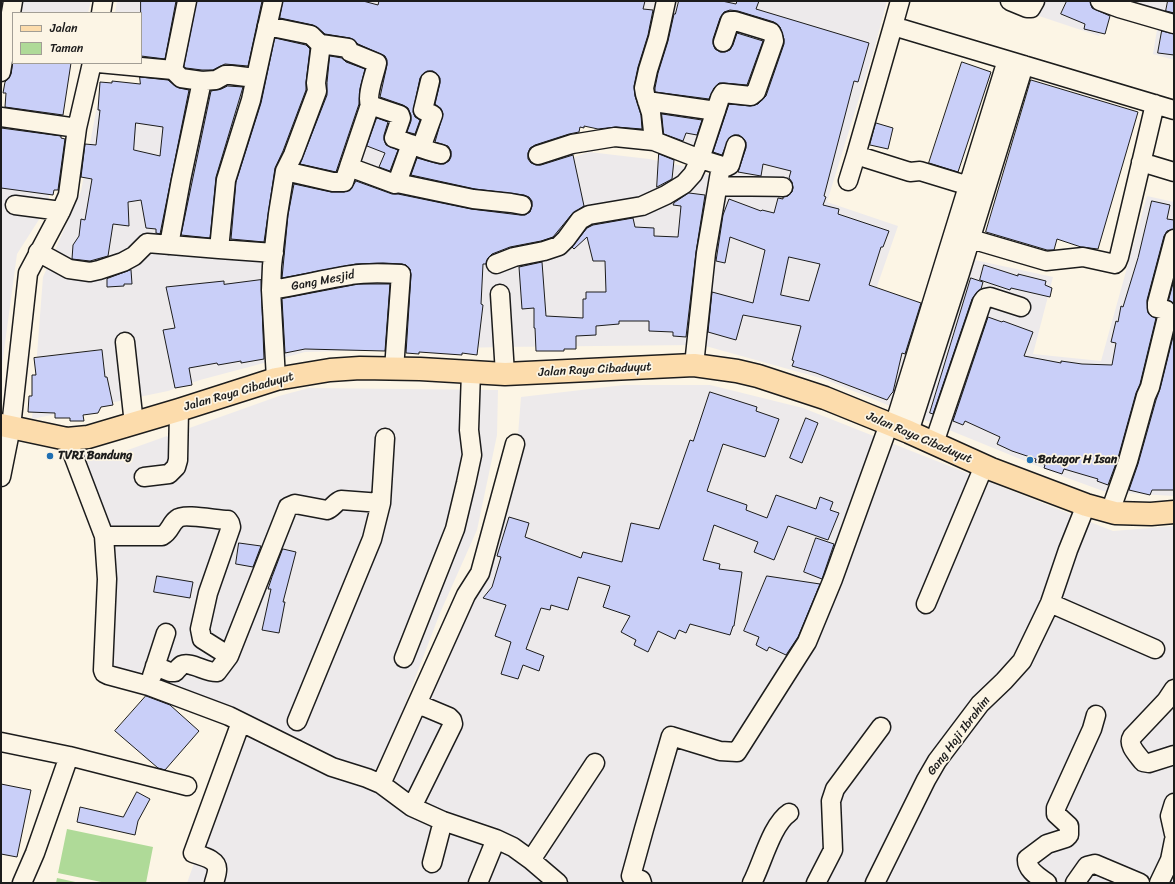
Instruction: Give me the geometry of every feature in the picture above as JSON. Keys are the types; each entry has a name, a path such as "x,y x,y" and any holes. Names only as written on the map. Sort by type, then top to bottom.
{"main road":[{"name":"Jalan Raya Cibaduyut","path":"6,426 67,439 88,437 276,379 352,368 505,374 694,365 737,371 779,382 825,398 897,427 984,466 1086,505 1110,512 1136,514 1174,512"}],"street":[{"path":"1,72 13,1"},
{"path":"101,12 103,1"},
{"path":"173,70 187,1"},
{"path":"219,250 226,180 251,100 274,1"},
{"path":"654,141 651,113 645,94 645,83 658,38 666,1"},
{"path":"848,181 900,1"},
{"path":"1010,1 1027,8 1031,8 1035,1"},
{"path":"1100,1 1120,5 1174,24"},
{"path":"496,264 514,257 544,251 559,246 580,220 589,215 642,206 666,195 684,184 693,174 700,159 723,93 751,96 756,92 774,41 771,32 730,21 723,42"},
{"path":"267,26 311,35 321,44 348,48 350,52 377,63 370,94 370,105 344,182 333,182 285,171"},
{"path":"893,26 1174,110"},
{"path":"276,379 271,290 278,214 285,171 293,155 317,91 316,83 321,44"},
{"path":"897,427 967,186 1006,60"},
{"path":"1,477 6,426 28,273 38,252 62,211 68,195 78,128 92,64"},
{"path":"109,64 173,70 181,78 202,81 216,80 225,75 255,78"},
{"path":"642,883 642,880 631,876 671,736 720,751 737,752 807,642 897,427 971,239 1024,65"},
{"path":"169,244 202,81"},
{"path":"397,183 433,115 423,110 430,81"},
{"path":"647,101 716,112"},
{"path":"971,239 1046,261 1083,257 1115,264 1119,257 1155,104"},
{"path":"370,105 400,115 401,118 394,138 416,146 427,152 441,154"},
{"path":"1,117 78,128"},
{"path":"538,155 572,144 615,137 654,141 700,159 729,167 736,145"},
{"path":"856,156 910,172 920,171 985,191"},
{"path":"1141,162 1174,172"},
{"path":"694,365 706,253 721,166"},
{"path":"349,167 395,184 397,183 473,199 511,202 522,205"},
{"path":"718,186 783,187"},
{"path":"15,206 62,211"},
{"path":"1110,512 1128,461 1146,396 1150,387 1168,314 1166,310 1157,308 1157,303 1174,239"},
{"path":"38,252 69,269 90,272 123,262 134,256 147,244 169,244 219,250 274,253"},
{"name":"Gang Mesjid","path":"271,290 352,274 401,274 394,369"},
{"path":"500,294 505,374"},
{"path":"934,443 982,302 985,298 990,297 1021,307"},
{"path":"125,342 134,424"},
{"path":"404,658 455,529 466,483 472,455 469,430 471,372"},
{"path":"144,477 170,474 176,467 178,460 179,410"},
{"path":"297,721 372,539 381,503 385,438"},
{"path":"67,439 104,536 107,579 104,673 149,686 229,716 332,767 381,784 412,807 444,821 513,847 558,883"},
{"path":"381,784 466,595 480,573 515,444"},
{"path":"926,604 984,466"},
{"path":"156,666 170,672 175,672 182,665 186,664 211,673 217,672 230,656 288,507 295,504 327,510 330,509 336,502 341,500 381,503"},
{"name":"Gang Haji Ibrahim","path":"875,883 937,761 980,704 1022,661 1050,603 1068,550 1086,505"},
{"path":"104,536 162,536 169,532 175,520 184,517 228,520 231,527 208,593 200,629 202,639 230,656"},
{"path":"1050,603 1155,649"},
{"path":"149,686 166,633"},
{"path":"1174,689 1166,701 1130,740 1130,744 1143,762 1149,763 1174,755"},
{"path":"412,807 453,724 449,717 418,704"},
{"path":"1047,883 1028,868 1026,859 1047,844 1062,840 1069,835 1069,826 1056,814 1056,808 1092,729 1096,715"},
{"path":"214,883 218,870 216,864 213,861 193,854 241,722"},
{"path":"816,883 833,850 831,801 835,789 881,727"},
{"path":"1,742 69,756 187,786"},
{"path":"22,883 35,853 69,756"},
{"path":"531,860 595,763"},
{"path":"1174,804 1170,816 1174,834"},
{"path":"752,883 774,831 789,813"},
{"path":"432,863 444,821"},
{"path":"478,883 496,840"},
{"path":"1159,883 1170,860 1174,840"},
{"path":"1075,883 1087,866 1094,864 1140,883"}],"shaded area":[{"path":"18,1 91,1 88,12 15,12"},
{"path":"117,1 170,1 142,13 115,12"},
{"path":"199,1 655,1 632,93 634,128 580,126 483,162 493,185 589,152 649,159 683,166 713,176 694,345 501,347 305,352 200,380 168,391 32,419 43,277 81,191 101,85 184,84"},
{"path":"677,1 887,1 874,50 827,202 898,226 865,321 946,351 975,260 1053,277 1033,354 1101,361 1147,196 1174,202 1174,496 1106,492 1062,476 824,379 702,345 731,165 659,140 653,95"},
{"path":"994,1 1031,1 1043,7 1046,1 1174,1 1174,60 1153,54 1158,24 1108,9 1099,36"},
{"path":"1,129 60,134 47,207 17,254 1,373"},
{"path":"624,385 710,385 803,408 1113,531 1174,526 1174,883 187,883 243,725 121,677 108,662 113,564 82,452 125,451 279,396 309,388 498,390 497,435 477,530 440,613 383,762 388,769 402,765 454,632 486,579 518,435 521,397"}],"green space":[{"path":"67,829 153,847 146,883 106,883 58,873"},
{"path":"57,878 80,883 56,883"}],"building":[{"path":"141,1 176,1 165,59 142,56"},
{"path":"197,1 262,1 248,66 225,64 213,70 184,67"},
{"path":"283,1 363,1 378,5 379,1 645,1 643,9 653,10 648,35 634,86 635,96 641,115 642,129 616,127 598,129 584,126 584,128 580,127 579,132 535,145 530,148 528,159 531,163 536,165 541,165 573,155 584,206 572,214 553,237 510,247 492,254 488,258 486,264 483,264 481,304 483,305 477,355 462,353 462,355 419,352 419,354 406,353 411,275 410,269 406,265 383,263 356,264 282,278 288,215 294,184 331,192 344,192 350,190 356,181 392,194 471,209 520,215 525,215 530,212 532,206 532,201 529,197 524,195 475,189 411,175 417,158 444,164 449,161 451,157 451,151 448,146 435,142 443,114 441,109 435,104 440,78 433,71 427,71 420,78 413,112 415,117 420,120 415,134 407,132 411,121 411,115 408,108 380,97 387,65 385,56 358,44 350,38 325,34 313,25 280,18"},
{"path":"679,1 722,1 736,4 737,1 759,1 756,9 869,43 858,82 854,81 824,196 826,197 823,205 839,209 838,214 889,231 883,247 881,247 869,285 921,303 905,354 902,353 893,392 887,400 816,373 792,366 794,361 792,360 801,326 743,315 736,340 708,332 712,292 753,303 765,250 730,237 725,263 716,261 723,215 729,199 761,211 774,213 778,198 783,199 783,197 788,196 792,192 792,182 789,178 791,171 763,164 761,176 738,172 746,148 746,142 739,135 734,135 729,138 722,155 713,152 729,104 750,106 758,104 766,96 784,44 784,39 780,27 774,22 738,11 730,10 724,12 720,18 713,39 715,49 720,52 730,50 737,33 763,41 747,85 719,83 714,88 709,99 655,92 658,73","holes":["789,257 820,264 809,301 781,295"]},
{"path":"1067,1 1090,1 1092,8 1110,16 1105,34 1084,29 1085,24 1061,14"},
{"path":"1168,1 1174,1 1174,13 1166,11"},
{"path":"1162,31 1174,34 1174,55 1158,53"},
{"path":"275,38 306,45 310,49 306,90 275,168 264,242 231,239 236,182 261,103"},
{"path":"330,56 342,58 346,62 365,69 360,89 359,104 336,172 300,164 327,95"},
{"path":"962,62 991,72 958,172 929,163"},
{"path":"13,64 71,64 63,115 5,107 6,93 3,93 5,82 11,74"},
{"path":"140,77 168,80 179,88 189,90 160,234 156,233 156,229 146,228 141,200 128,202 129,226 113,224 108,256 90,261 72,259 73,245 79,236 81,219 85,220 92,179 81,177 85,144 96,145 100,110 98,110 100,82 112,83 112,81 140,84","holes":["136,123 163,127 160,156 134,150"]},
{"path":"1031,80 1138,112 1098,249 1081,247 1057,239 1054,250 1047,250 986,232"},
{"path":"228,86 243,87 216,177 210,238 181,235 211,91"},
{"path":"662,114 702,120 697,135 686,133 683,141 664,134"},
{"path":"377,118 388,122 384,135 386,145 398,150 390,171 379,167 385,153 367,146"},
{"path":"876,123 893,128 888,149 870,145"},
{"path":"1,128 61,136 61,138 65,139 58,190 54,190 53,195 1,188"},
{"path":"659,154 674,160 672,179 657,187"},
{"path":"689,193 705,195 696,252 686,337 673,336 673,332 649,331 649,321 619,321 619,324 596,326 596,335 576,336 576,349 564,349 564,351 536,351 534,308 522,309 519,267 542,262 546,316 583,318 583,299 586,299 586,292 606,292 605,261 593,261 587,237 574,249 572,247 587,228 593,225 633,218 635,227 654,228 654,236 678,237 681,206 673,205"},
{"path":"1152,201 1170,205 1167,219 1174,220 1174,229 1167,231 1164,236 1147,300 1148,313 1156,318 1140,384 1136,393 1118,458 1108,485 1097,481 1098,479 1064,469 1062,474 1044,468 1045,465 1035,462 1036,459 997,444 1000,437 965,421 963,425 953,421 988,317 1033,332 1024,356 1061,363 1061,361 1082,364 1112,365 1116,343 1111,342 1116,321 1118,322 1121,306 1123,307 1138,258"},
{"path":"984,265 1018,276 1018,274 1046,281 1045,285 1052,288 1050,297 1011,288 1010,290 980,280"},
{"path":"131,270 132,284 107,287 107,279"},
{"path":"971,278 983,282 981,289 972,299 933,414 930,413"},
{"path":"261,280 264,359 218,365 217,363 189,368 192,385 175,388 163,330 175,328 166,287 224,281 224,284"},
{"path":"1174,280 1174,304 1169,300"},
{"path":"359,284 390,284 385,351 305,349 285,353 282,299"},
{"path":"1174,333 1174,490 1152,490 1150,495 1129,490 1160,389"},
{"path":"102,350 105,377 107,377 113,405 101,407 98,413 83,415 84,421 70,421 70,418 55,418 55,413 28,412 29,396 32,396 32,375 36,375 34,358"},
{"path":"710,392 757,407 756,411 779,419 765,457 723,444 707,491 747,505 746,510 767,518 776,495 816,509 820,497 833,502 830,510 839,513 828,540 788,526 774,560 754,552 758,542 714,525 703,560 720,564 719,569 742,572 734,626 730,635 690,624 686,633 679,630 675,639 658,631 648,652 634,645 636,640 621,632 630,616 603,607 610,586 578,577 568,610 551,605 550,610 541,608 526,649 544,656 539,671 523,665 518,679 501,674 511,642 495,636 506,605 483,598 492,587 501,557 497,556 509,517 529,523 525,537 581,558 583,552 622,562 631,523 659,529 690,440 693,441"},
{"path":"806,418 818,423 802,463 790,458"},
{"path":"816,538 834,544 822,579 804,572"},
{"path":"239,543 261,546 253,567 236,564"},
{"path":"283,549 296,552 283,602 285,602 279,633 262,630 271,589 268,589"},
{"path":"157,576 193,582 190,598 154,592"},
{"path":"767,576 820,584 798,637 786,655 769,647 767,651 756,645 759,637 744,631"},
{"path":"146,696 170,705 199,731 165,770 158,768 115,731"},
{"path":"1,784 31,790 17,857 1,854"},
{"path":"137,792 150,799 138,821 135,835 77,822 80,807 123,817"}],"place":[{"name":"TVRI Bandung","path":"50,456"},
{"name":"Batagor H Isan","path":"1030,460"}]}
